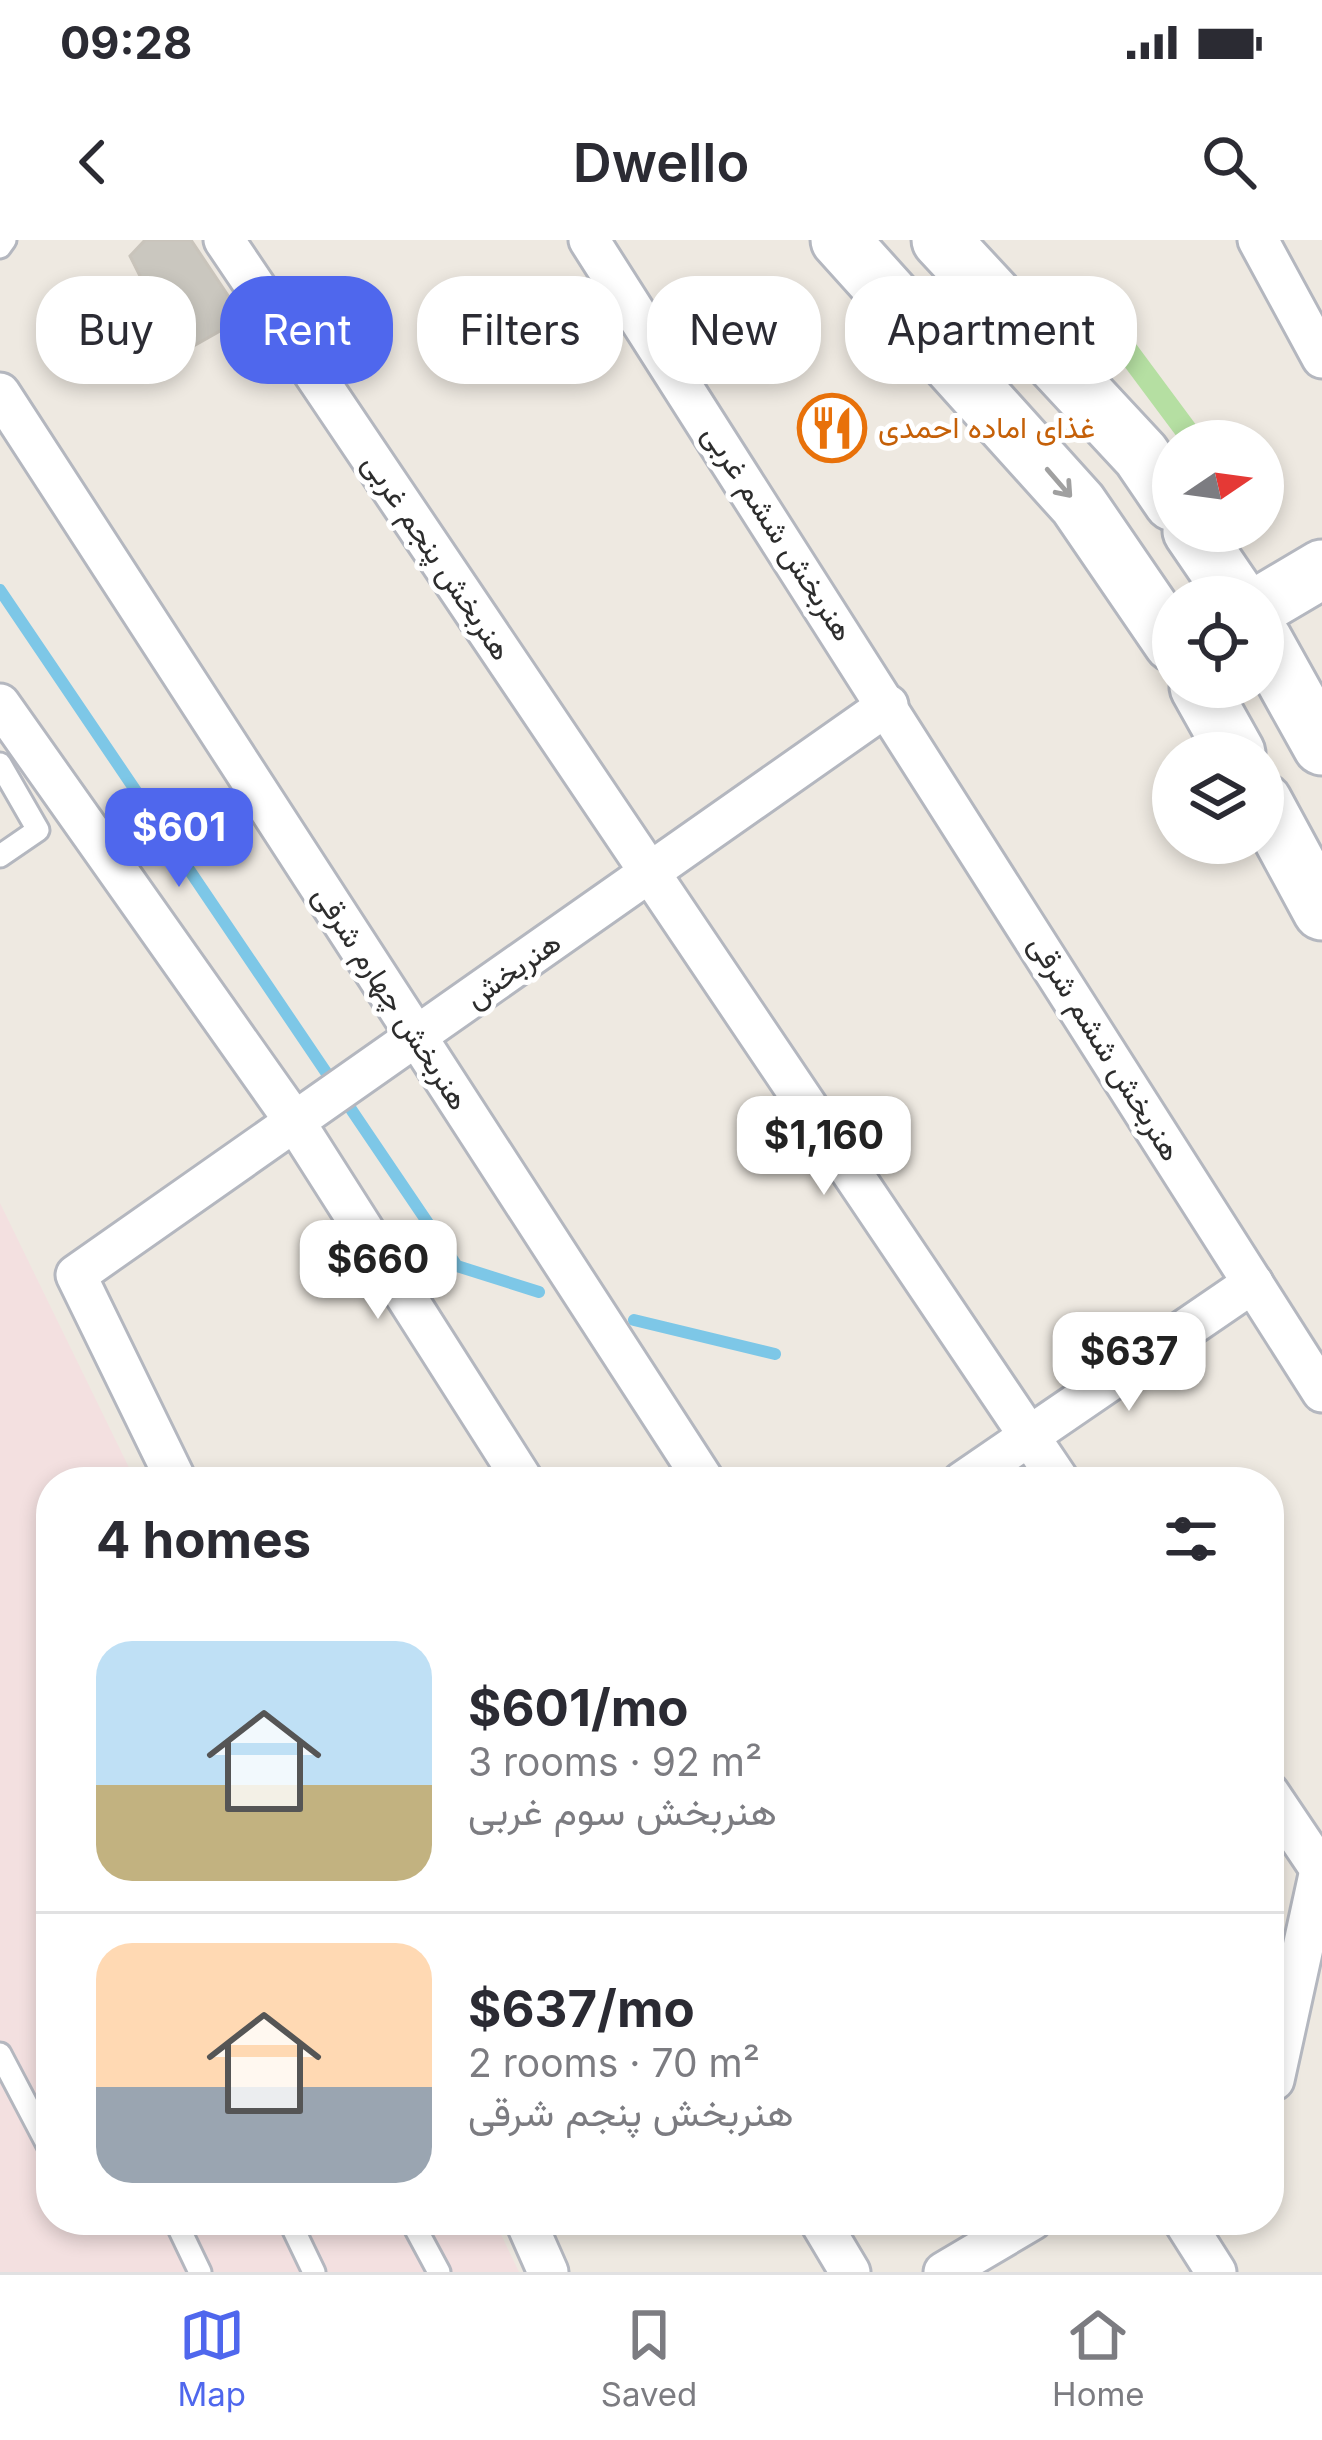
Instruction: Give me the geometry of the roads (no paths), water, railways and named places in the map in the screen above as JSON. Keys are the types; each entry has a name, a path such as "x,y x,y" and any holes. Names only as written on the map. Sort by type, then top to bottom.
{"main road":[{"path":"840,240 1078,504 1152,612"},
{"path":"941,240 1109,419 1152,475"},
{"path":"1284,592 1322,569"},
{"path":"1284,661 1322,746"},
{"path":"1284,841 1322,911"}],"street":[{"name":"هنربخش پنجم غربی","path":"224,240 1050,1467"},
{"name":"هنربخش ششم غربی","path":"589,240 888,705"},
{"path":"1258,240 1322,358"},
{"name":"هنربخش چهارم شرقی","path":"0,393 695,1467"},
{"path":"0,704 295,1122 514,1467"},
{"name":"هنربخش","path":"170,1467 76,1275 888,705"},
{"name":"هنربخش ششم شرقی","path":"888,705 1322,1392"},
{"path":"984,1467 1253,1283"},
{"path":"1284,1814 1321,1865 1284,2034"},
{"path":"532,2235 548,2272"},
{"path":"828,2235 850,2272"},
{"path":"944,2272 996,2235"},
{"path":"1193,2235 1216,2272"}],"lane":[{"path":"0,764 38,830 0,856"},
{"path":"0,2054 36,2122"},
{"path":"182,2235 200,2272"},
{"path":"296,2235 314,2272"},
{"path":"418,2235 439,2272"}],"waterway":[{"path":"0,590 457,1266 539,1292"},
{"path":"634,1320 775,1354"}],"place":[{"name":"غذای اماده احمدی","path":"832,428"}]}
